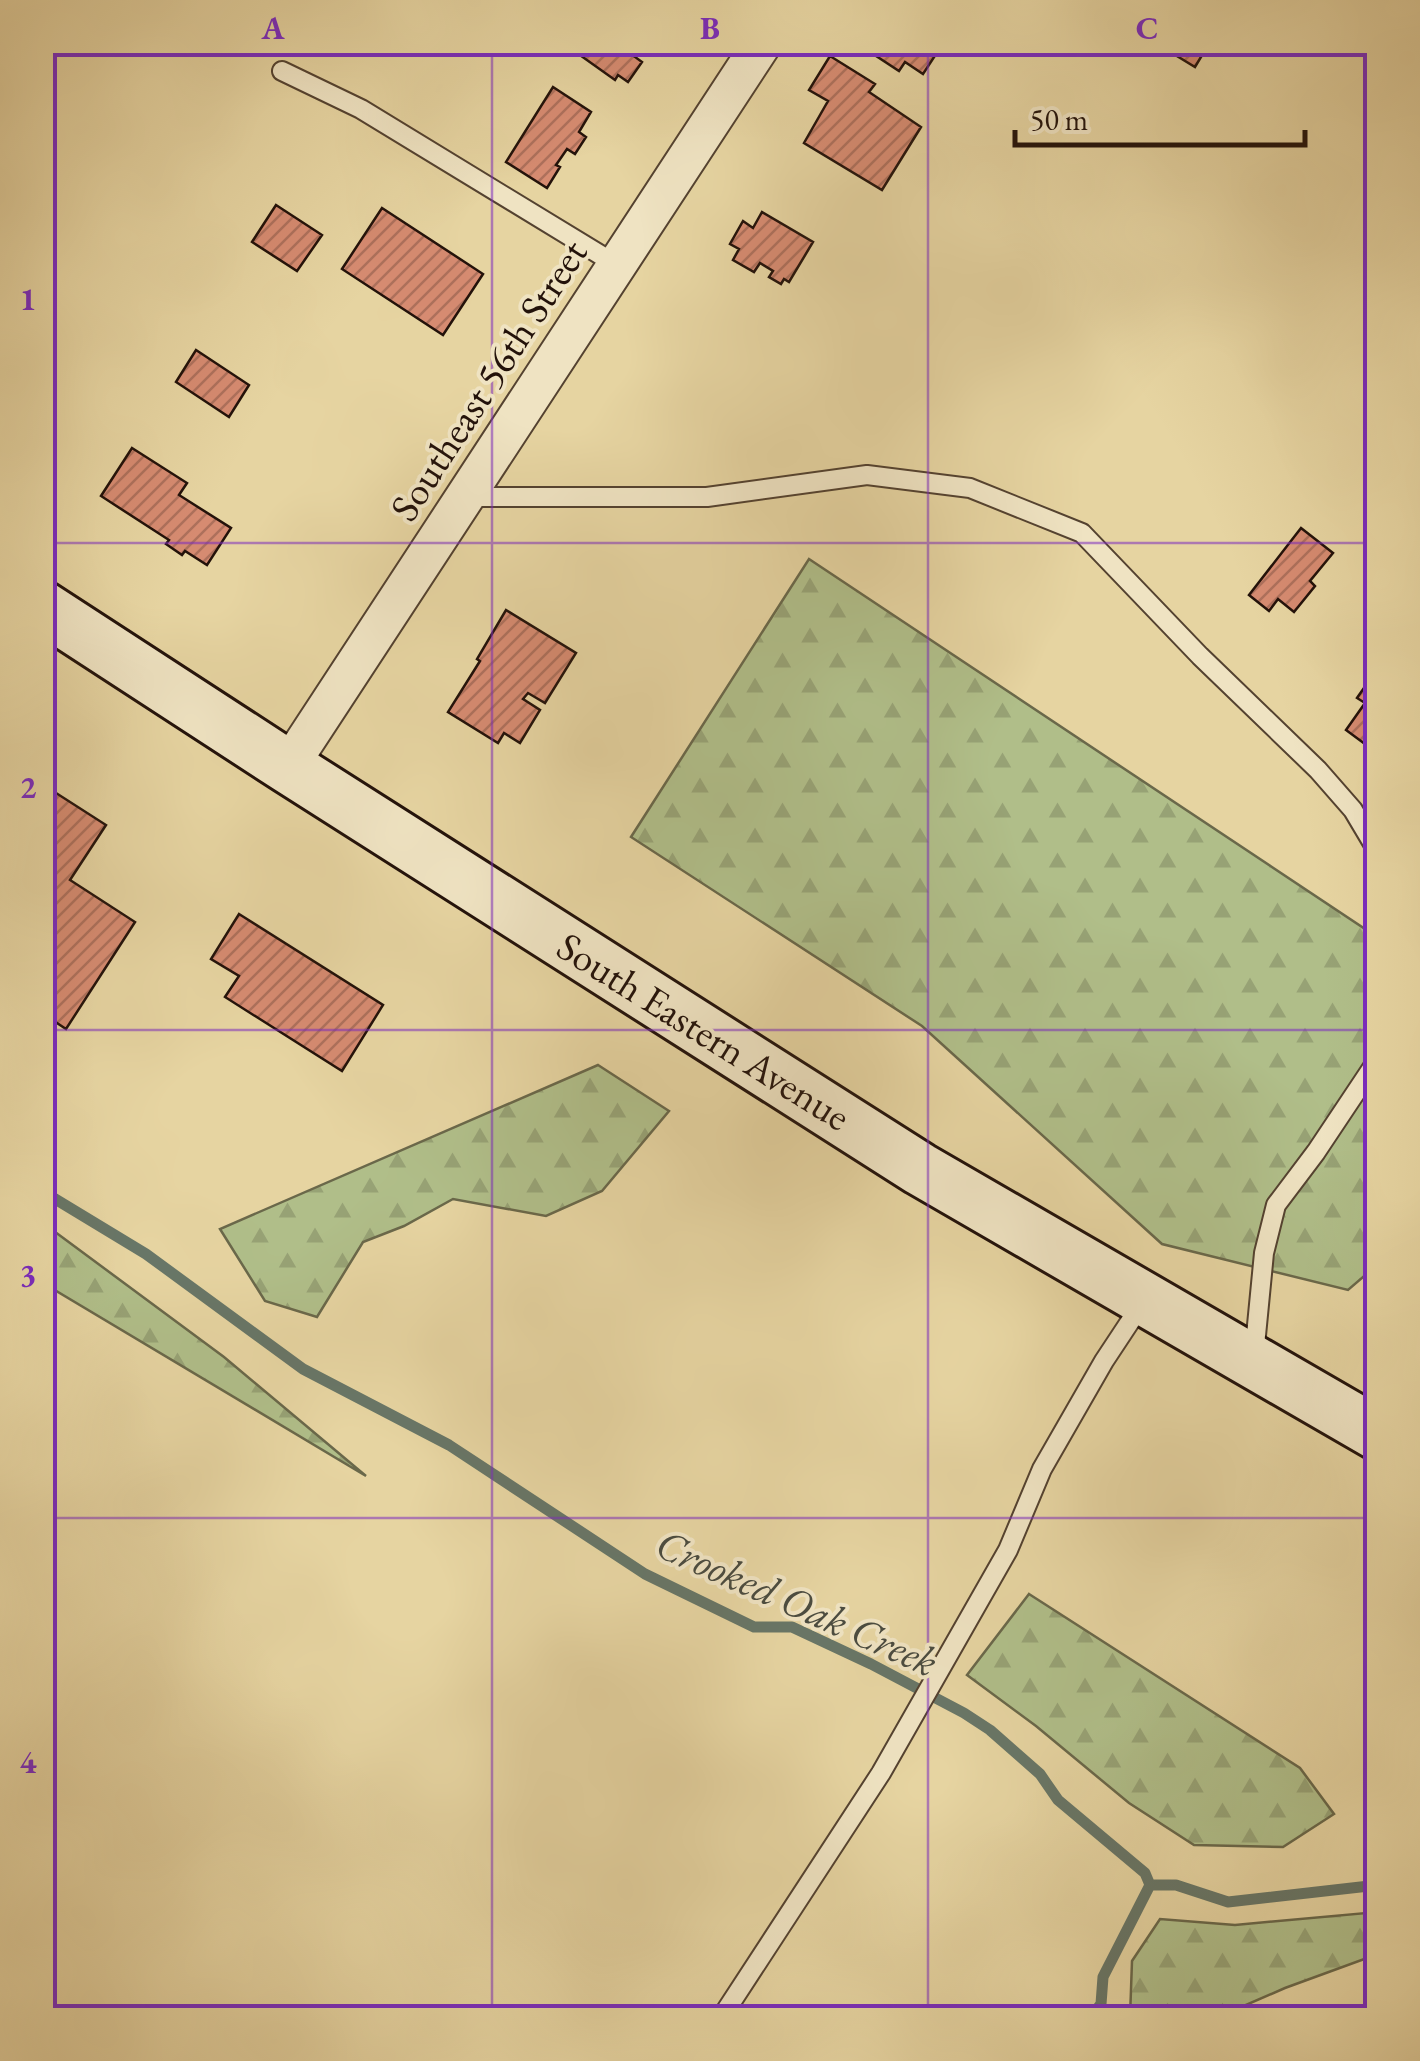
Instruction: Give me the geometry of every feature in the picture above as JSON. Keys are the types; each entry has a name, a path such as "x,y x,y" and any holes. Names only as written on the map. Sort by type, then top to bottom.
{"main road":[{"name":"South Eastern Avenue","path":"42,607 920,1168 1378,1434"}],"street":[{"name":"Southeast 56th Street","path":"288,767 762,42"}],"lane":[{"path":"282,71 361,109 617,265"},
{"path":"464,498 707,497 867,475 970,488 1082,533 1200,656 1318,770 1353,810 1378,852"},
{"path":"1253,1362 1264,1253 1276,1205 1378,1059"},
{"path":"721,2018 881,1773 1008,1550 1042,1469 1145,1299"}],"green space":[{"path":"809,559 1377,937 1377,1265 1348,1290 1162,1244 922,1026 631,837"},
{"path":"598,1065 669,1111 602,1191 546,1216 453,1199 404,1226 363,1242 317,1317 265,1301 220,1229"},
{"path":"43,1223 224,1357 366,1476 43,1283"},
{"path":"1029,1594 1300,1768 1334,1814 1283,1847 1194,1845 1129,1803 967,1675"},
{"path":"1377,1912 1377,1957 1285,1988 1216,2018 1130,2018 1132,1961 1160,1919 1235,1925"}],"building":[{"path":"572,42 639,42 631,54 642,62 628,82 618,75 615,80 570,48"},
{"path":"863,42 942,45 923,74 905,62 899,71 861,46"},
{"path":"1154,42 1210,42 1195,67"},
{"path":"830,56 875,84 869,92 921,127 882,190 804,143 828,101 809,90"},
{"path":"553,87 591,112 579,132 586,137 575,154 567,149 547,188 506,162"},
{"path":"276,205 322,235 297,271 252,242"},
{"path":"382,208 483,274 443,335 342,269"},
{"path":"762,212 813,242 789,282 784,279 781,284 769,277 773,271 760,263 754,272 733,260 739,249 730,244 743,221 753,228"},
{"path":"196,350 249,385 229,417 176,382"},
{"path":"132,448 187,483 179,495 231,528 207,565 185,551 182,555 166,544 169,540 101,496"},
{"path":"1301,528 1333,553 1310,581 1315,586 1294,612 1278,599 1269,611 1249,595"},
{"path":"506,610 576,653 545,703 528,693 523,699 540,710 520,743 504,733 498,743 448,712"},
{"path":"1366,685 1374,691 1378,687 1378,735 1369,747 1346,730 1365,703 1357,698"},
{"path":"42,784 106,825 70,880 135,922 66,1029 42,1013"},
{"path":"239,914 383,1005 342,1071 225,997 239,976 211,959"}],"waterway":[{"name":"Crooked Oak Creek","path":"42,1191 146,1254 303,1369 449,1445 645,1574 754,1627 792,1627 964,1713 990,1730 1040,1774 1058,1800 1145,1873 1150,1885"},
{"name":"Crooked Oak Creek","path":"1150,1885 1176,1885 1228,1902 1378,1885"},
{"path":"1090,2018 1101,2004 1103,1977 1150,1885"}]}
